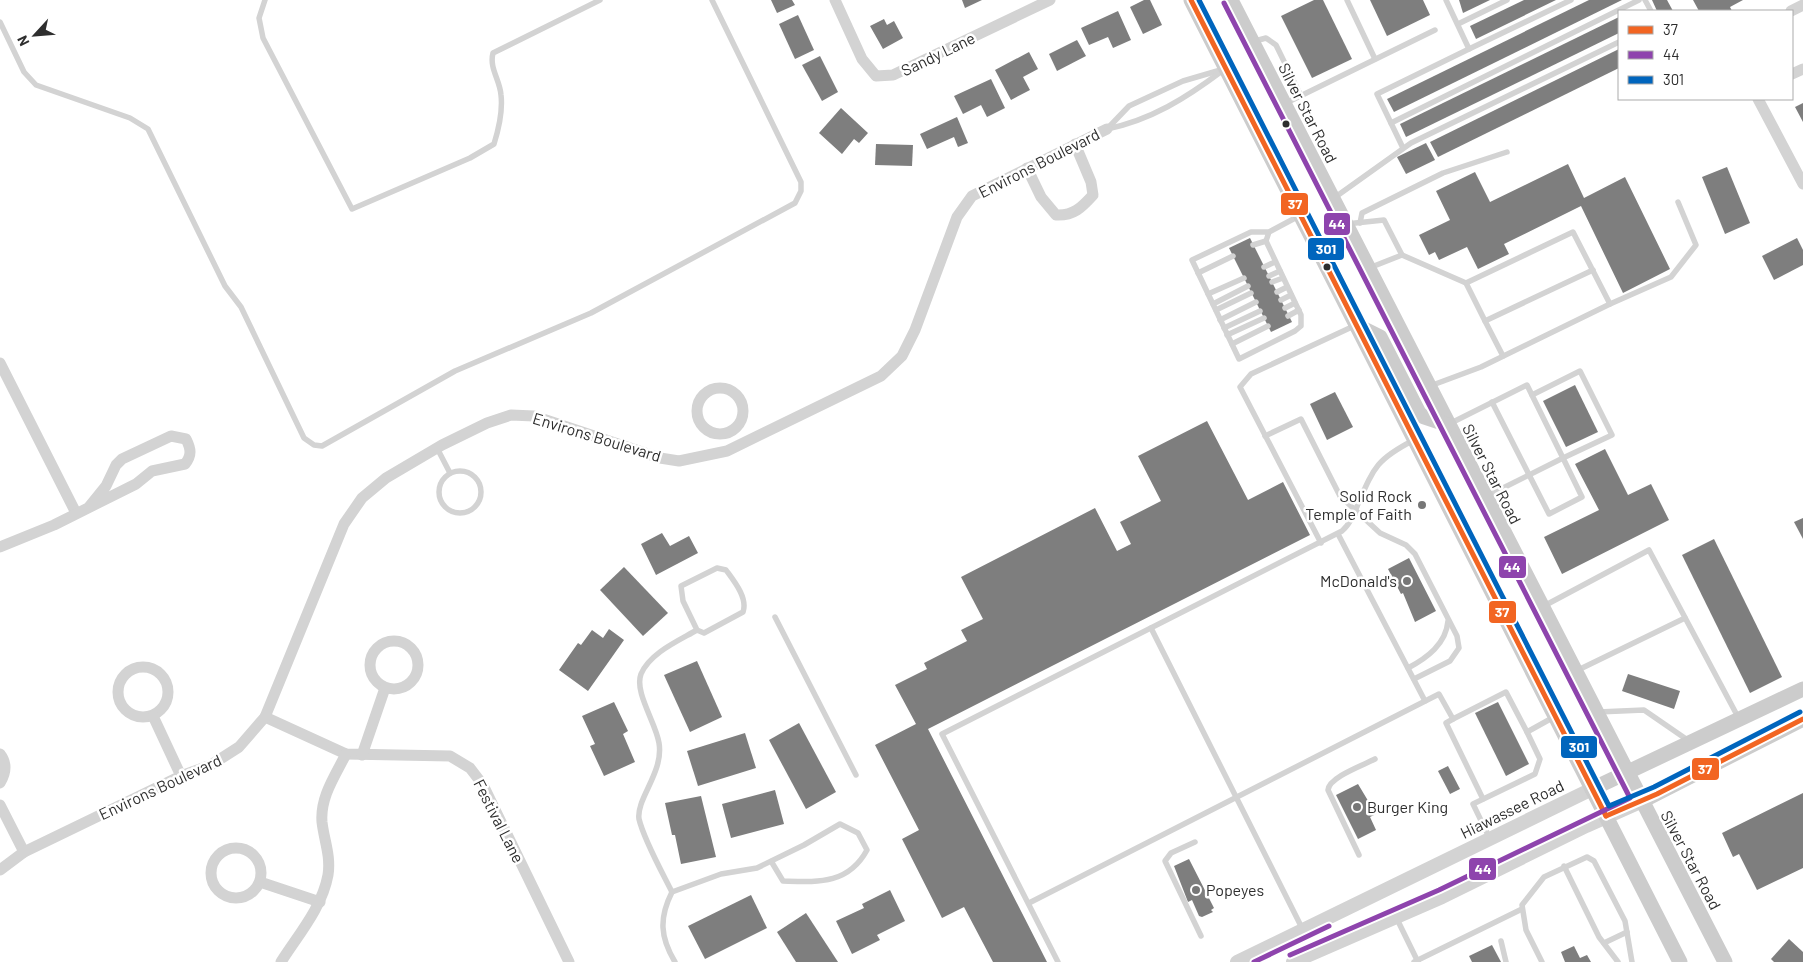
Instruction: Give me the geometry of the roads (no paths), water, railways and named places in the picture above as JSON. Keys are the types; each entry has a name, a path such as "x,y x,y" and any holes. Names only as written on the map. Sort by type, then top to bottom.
{"main road":[{"path":"1191,0 1680,962"},
{"name":"Silver Star Road","path":"1231,0 1333,199 1353,223 1368,268 1640,802 1725,962"},
{"path":"1356,325 1380,337 1419,413 1424,417 1448,424"},
{"name":"Hiawassee Road","path":"1592,789 1803,689"},
{"path":"1640,802 1803,719"}],"street":[{"name":"Sandy Lane","path":"835,0 862,60 876,76 893,75 1050,0"},
{"path":"1759,100 1803,184"},
{"name":"Environs Boulevard","path":"0,870 24,852 181,776 211,765 239,747 265,717 344,524 362,498 374,488 437,448 487,423 511,415 534,416 660,458 679,461 727,451 881,376 902,356 915,330 957,217 972,196 1106,129"},
{"path":"1027,168 1041,197 1056,215 1065,215 1080,210 1093,195 1092,182 1075,144"},
{"path":"0,363 76,513"},
{"path":"714,388 729,389 740,399 743,414 741,421 733,431 715,434 702,426 698,419 697,404 707,391 714,388"},
{"path":"733,431 740,445"},
{"path":"0,546 76,513 89,507 136,484 152,471 185,464 190,457 190,448 186,439 171,436 122,459 116,465 106,486 89,507"},
{"path":"402,641 411,646 416,654 419,664 417,673 412,681 404,687 386,688 372,675 369,666 371,656 383,642 402,641"},
{"path":"143,666 153,668 162,674 167,683 169,692 167,702 161,711 153,716 143,718 133,716 125,710 120,702 118,692 120,682 125,674 134,668 143,666"},
{"path":"362,754 386,688"},
{"path":"153,716 181,776"},
{"name":"Festival Lane","path":"265,717 346,754 450,756 470,768 483,785 570,962"},
{"path":"0,754 5,766 4,776 0,783"},
{"path":"281,962 320,902 328,874 328,847 322,822 323,800 346,754"},
{"name":"Hiawassee Road","path":"1237,962 1592,789"},
{"path":"1294,962 1442,897 1606,816 1640,802"},
{"path":"0,805 24,852"},
{"path":"236,848 245,850 254,855 259,863 261,872 260,882 255,890 247,896 237,898 228,896 220,891 214,883 212,874 213,864 218,856 226,850 236,848"},
{"path":"260,882 320,902"}],"lane":[{"path":"265,0 259,18 263,38 352,209 470,158 494,144 501,122 501,94 491,60 493,53 600,0"},
{"path":"0,22 24,72 36,85 130,118 148,129 216,269 241,307 304,438 314,445 322,446 455,371 591,312 795,203 801,190 801,182 712,0"},
{"path":"1346,0 1376,59"},
{"path":"1446,0 1470,49"},
{"path":"1458,24 1507,0"},
{"path":"1403,148 1377,94 1571,0"},
{"path":"1619,10 1639,0"},
{"path":"1391,122 1618,10"},
{"path":"1284,104 1435,30"},
{"path":"1252,42 1266,38 1276,45 1301,96"},
{"path":"1333,199 1403,148 1618,42"},
{"name":"Environs Boulevard","path":"1106,129 1129,106 1183,81 1226,69"},
{"name":"Environs Boulevard","path":"1106,129 1133,124 1191,94 1226,69"},
{"path":"1353,223 1362,213 1443,173 1507,152"},
{"path":"1428,387 1503,356 1610,304 1671,277 1696,245 1678,202"},
{"path":"1269,232 1266,240 1299,310 1301,326 1295,331 1239,359 1192,260 1251,232 1269,232 1301,216"},
{"path":"1353,223 1384,220 1402,255 1466,283 1503,356"},
{"path":"1466,283 1573,232 1610,304"},
{"path":"1254,245 1266,240"},
{"path":"1368,268 1402,255"},
{"path":"1198,273 1233,256"},
{"path":"1264,267 1275,262"},
{"path":"1485,321 1593,270"},
{"path":"1280,271 1270,279 1283,278"},
{"path":"1208,294 1244,278"},
{"path":"1213,304 1248,286"},
{"path":"1277,292 1287,287"},
{"path":"1216,310 1252,293"},
{"path":"1281,300 1291,295"},
{"path":"1220,320 1256,302"},
{"path":"1284,308 1295,303"},
{"path":"1288,316 1299,310"},
{"path":"1224,328 1260,311"},
{"path":"1227,335 1264,318"},
{"path":"1321,543 1240,387 1251,374 1356,325"},
{"path":"1232,344 1268,326"},
{"path":"1485,498 1612,435 1580,371 1532,394"},
{"path":"1448,424 1492,402 1527,385 1582,497 1549,514 1492,402"},
{"path":"1266,436 1301,419 1336,491 1380,533 1411,549 1459,644 1457,653 1450,661 1414,679"},
{"path":"1058,962 942,734 1338,534 1346,527 1370,476 1380,462 1392,452 1414,440"},
{"path":"437,448 450,474"},
{"path":"466,472 479,482 480,499 470,511 462,514 454,513 441,502 440,486 450,474 466,472"},
{"path":"1338,534 1425,701"},
{"path":"1541,607 1649,550 1739,719"},
{"path":"717,568 726,570 740,591 745,607 743,612 704,633 697,630 684,601 681,586 717,568"},
{"path":"776,618 856,775"},
{"path":"1574,672 1686,618"},
{"path":"1408,668 1431,654 1445,636 1448,620"},
{"path":"1151,628 1303,930"},
{"path":"672,892 639,818 640,804 657,771 660,744 638,684 642,672 661,651 697,630"},
{"path":"1483,799 1446,723 1506,692 1539,755 1538,770 1535,774 1473,804 1490,839"},
{"path":"1029,903 1439,694 1452,720"},
{"path":"1595,712 1644,710 1691,742"},
{"path":"1527,732 1556,716"},
{"path":"1359,855 1328,787 1334,780 1376,759"},
{"path":"675,962 663,936 663,910 672,892 690,887 721,874 757,868 840,824 858,833 867,850 860,863 839,877 818,882 783,881 771,862"},
{"path":"1195,842 1169,855 1166,863 1201,936"},
{"path":"1542,962 1526,930 1522,905 1544,877 1586,857 1594,862 1625,921 1632,962"},
{"path":"1564,866 1604,943 1618,962"},
{"path":"1396,917 1416,961 1522,909"},
{"path":"1604,943 1627,932"},
{"path":"1500,941 1506,962"}],"place":[{"name":"Solid Rock Temple of Faith","path":"1422,505"},
{"name":"McDonald's","path":"1407,581"},
{"name":"Burger King","path":"1357,807"},
{"name":"Popeyes","path":"1196,890"}]}
